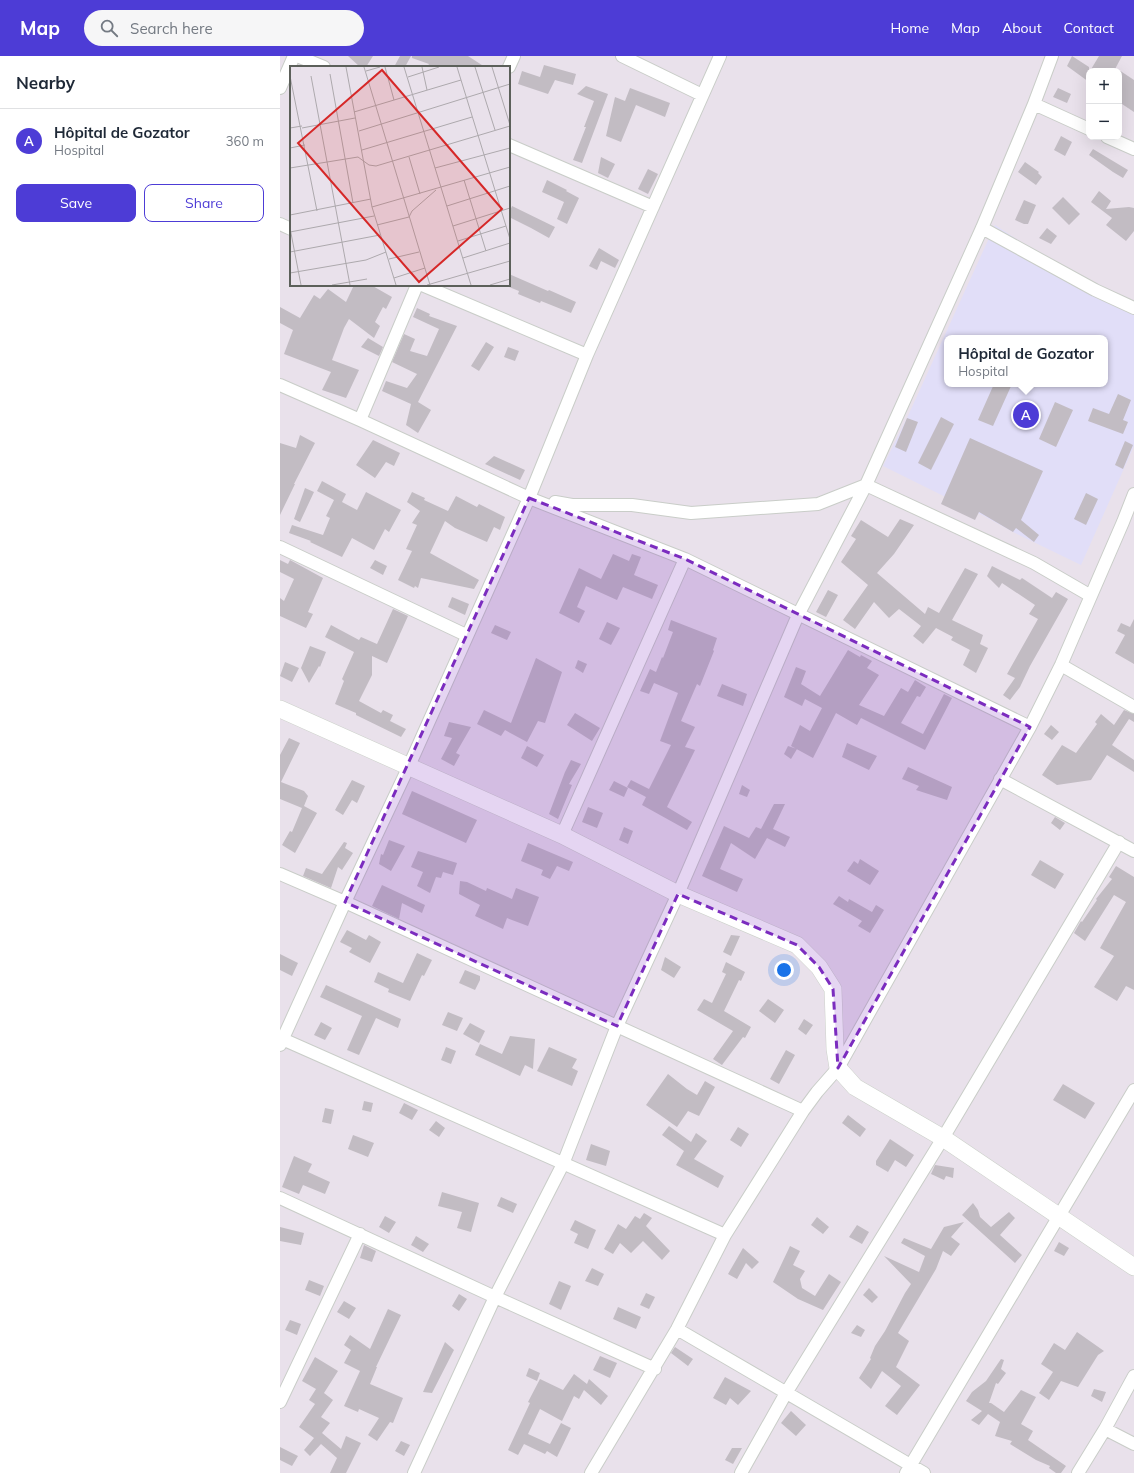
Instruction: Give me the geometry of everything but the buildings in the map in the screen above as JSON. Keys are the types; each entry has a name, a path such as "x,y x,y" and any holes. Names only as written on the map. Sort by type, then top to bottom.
{"street":[{"path":"280,88 294,56"},
{"path":"297,56 322,66"},
{"path":"509,66 514,56"},
{"path":"622,56 702,95"},
{"path":"720,56 587,355 529,498 466,635 409,766 281,1041 726,1235"},
{"path":"414,1473 495,1297 563,1164 617,1026 678,894 798,615 866,485 982,228 1034,104 1052,56"},
{"path":"1034,104 1086,128"},
{"path":"1114,140 1134,149"},
{"path":"510,145 653,207"},
{"path":"280,224 290,229"},
{"path":"982,228 1095,290 1134,308"},
{"path":"360,420 417,286"},
{"path":"424,286 587,355"},
{"path":"280,385 529,498 685,559 1030,727"},
{"path":"529,498 572,505 632,505 691,512 818,504 866,485 1034,563 1092,596"},
{"path":"591,1473 677,1329 726,1235 803,1111 838,1068 1030,727 1061,665 1092,596 1134,494"},
{"path":"1123,522 1134,528"},
{"path":"280,547 466,635"},
{"path":"562,835 685,559"},
{"path":"1061,665 1134,706"},
{"path":"280,709 562,835 678,894 797,944 819,967 833,989 835,1048 838,1068 855,1087 943,1138 1134,1267"},
{"path":"1000,779 1134,851"},
{"path":"741,1473 786,1393 943,1138 1119,842"},
{"path":"280,874 345,902 803,1111"},
{"path":"908,1469 1134,1090"},
{"path":"280,1198 654,1368"},
{"path":"280,1402 360,1234"},
{"path":"677,1329 786,1393 908,1469 924,1473"},
{"path":"1078,1473 1105,1429 1134,1376"},
{"path":"1105,1429 1134,1444"}],"highlighted area":[{"path":"529,498 685,559 1030,727 838,1068 833,989 819,967 797,945 678,894 617,1026 345,902"}],"shaded area":[{"path":"995,225 1095,290 1134,311 1134,446 1081,565 883,466 907,418 944,337 944,387 1108,387 1108,335 945,335"}],"place":[{"name":"Hôpital de Gozator","path":"1026,415"}]}
